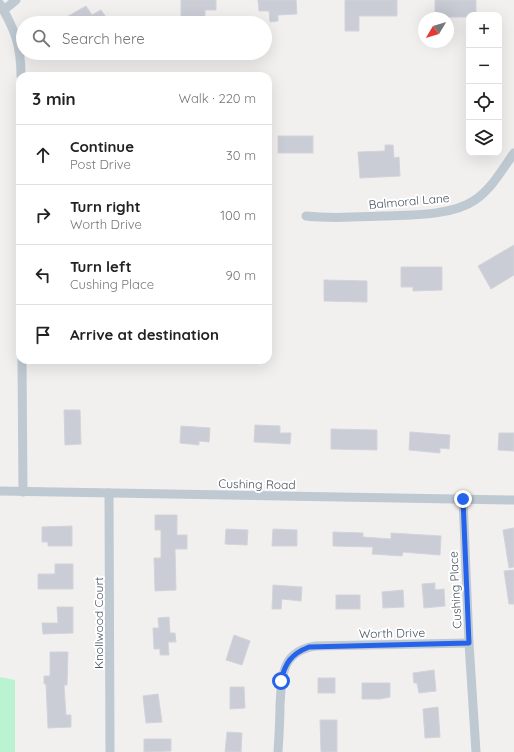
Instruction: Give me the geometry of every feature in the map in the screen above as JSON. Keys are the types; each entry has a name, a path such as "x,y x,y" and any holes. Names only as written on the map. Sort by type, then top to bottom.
{"street":[{"path":"16,0 2,7 13,28 16,39"},
{"path":"21,60 21,72"},
{"name":"Balmoral Lane","path":"306,216 328,218 421,214 453,209 474,200 492,185 514,153"},
{"path":"22,364 22,492"},
{"name":"Cushing Road","path":"0,491 514,500"},
{"name":"Knollwood Court","path":"109,493 110,752"},
{"name":"Cushing Place","path":"463,499 469,643 476,752"},
{"name":"Worth Drive","path":"278,752 281,681 287,662 295,654 302,650 316,646 469,643"}],"green space":[{"path":"0,677 15,680 15,752 0,752"}],"building":[{"path":"181,0 216,0 216,10 205,10 205,16 181,16"},
{"path":"258,0 296,0 297,14 278,15 278,21 272,22 272,16 269,16 269,11 259,11"},
{"path":"345,0 397,0 397,16 359,16 359,31 345,31"},
{"path":"435,0 476,0 476,12 466,12 466,17 454,17 454,12 435,12"},
{"path":"86,6 92,15 101,10 105,16 68,16"},
{"path":"278,136 313,136 313,153 278,153"},
{"path":"385,145 393,145 394,158 399,157 400,176 360,178 358,152 385,151"},
{"path":"514,245 514,275 491,289 478,266"},
{"path":"401,267 442,267 442,290 413,291 413,287 401,287"},
{"path":"324,280 367,281 367,302 324,301"},
{"path":"64,410 80,410 81,444 65,445"},
{"path":"255,425 280,426 280,433 291,433 290,444 254,442"},
{"path":"181,426 210,428 209,442 199,441 199,445 180,443"},
{"path":"331,429 377,430 377,450 331,449"},
{"path":"410,432 450,435 449,449 440,448 440,453 409,450"},
{"path":"499,433 514,433 514,451 498,450"},
{"path":"155,515 177,515 177,535 187,535 187,549 175,549 176,590 155,591 154,558 161,558 161,530 155,530"},
{"path":"72,526 72,546 48,546 48,542 42,542 42,527"},
{"path":"514,528 514,567 509,568 503,530"},
{"path":"226,529 248,530 247,545 225,544"},
{"path":"273,529 297,530 297,546 272,546"},
{"path":"333,532 363,533 363,537 391,539 391,533 441,536 440,555 403,552 402,556 372,554 373,547 333,546"},
{"path":"55,564 73,564 73,589 38,589 38,574 55,574"},
{"path":"514,570 514,604 509,604 504,571"},
{"path":"435,583 435,590 444,589 445,606 424,608 422,584"},
{"path":"273,585 302,587 301,601 282,599 281,609 272,609"},
{"path":"403,590 404,607 383,608 382,592"},
{"path":"336,595 360,595 360,609 336,609"},
{"path":"57,607 73,607 73,633 43,634 42,623 58,623"},
{"path":"169,617 170,633 175,633 176,642 168,642 169,655 160,655 160,649 154,649 153,628 159,628 158,618"},
{"path":"234,635 250,641 242,665 226,660"},
{"path":"50,652 68,652 67,685 64,685 66,715 71,715 71,727 48,728 46,684 44,684 44,676 50,676"},
{"path":"434,670 436,691 419,693 417,683 414,683 413,673"},
{"path":"318,678 335,678 335,693 318,693"},
{"path":"362,683 390,683 390,697 380,699 362,699"},
{"path":"230,687 244,687 245,708 230,709"},
{"path":"158,694 162,722 146,723 143,696"},
{"path":"438,707 440,737 425,738 423,709"},
{"path":"320,720 337,720 337,752 321,752"},
{"path":"227,732 242,733 241,752 225,752"},
{"path":"144,739 171,739 171,751 144,752"}],"route":[{"path":"281,681 287,662 295,654 309,647 469,643 463,499"}]}
